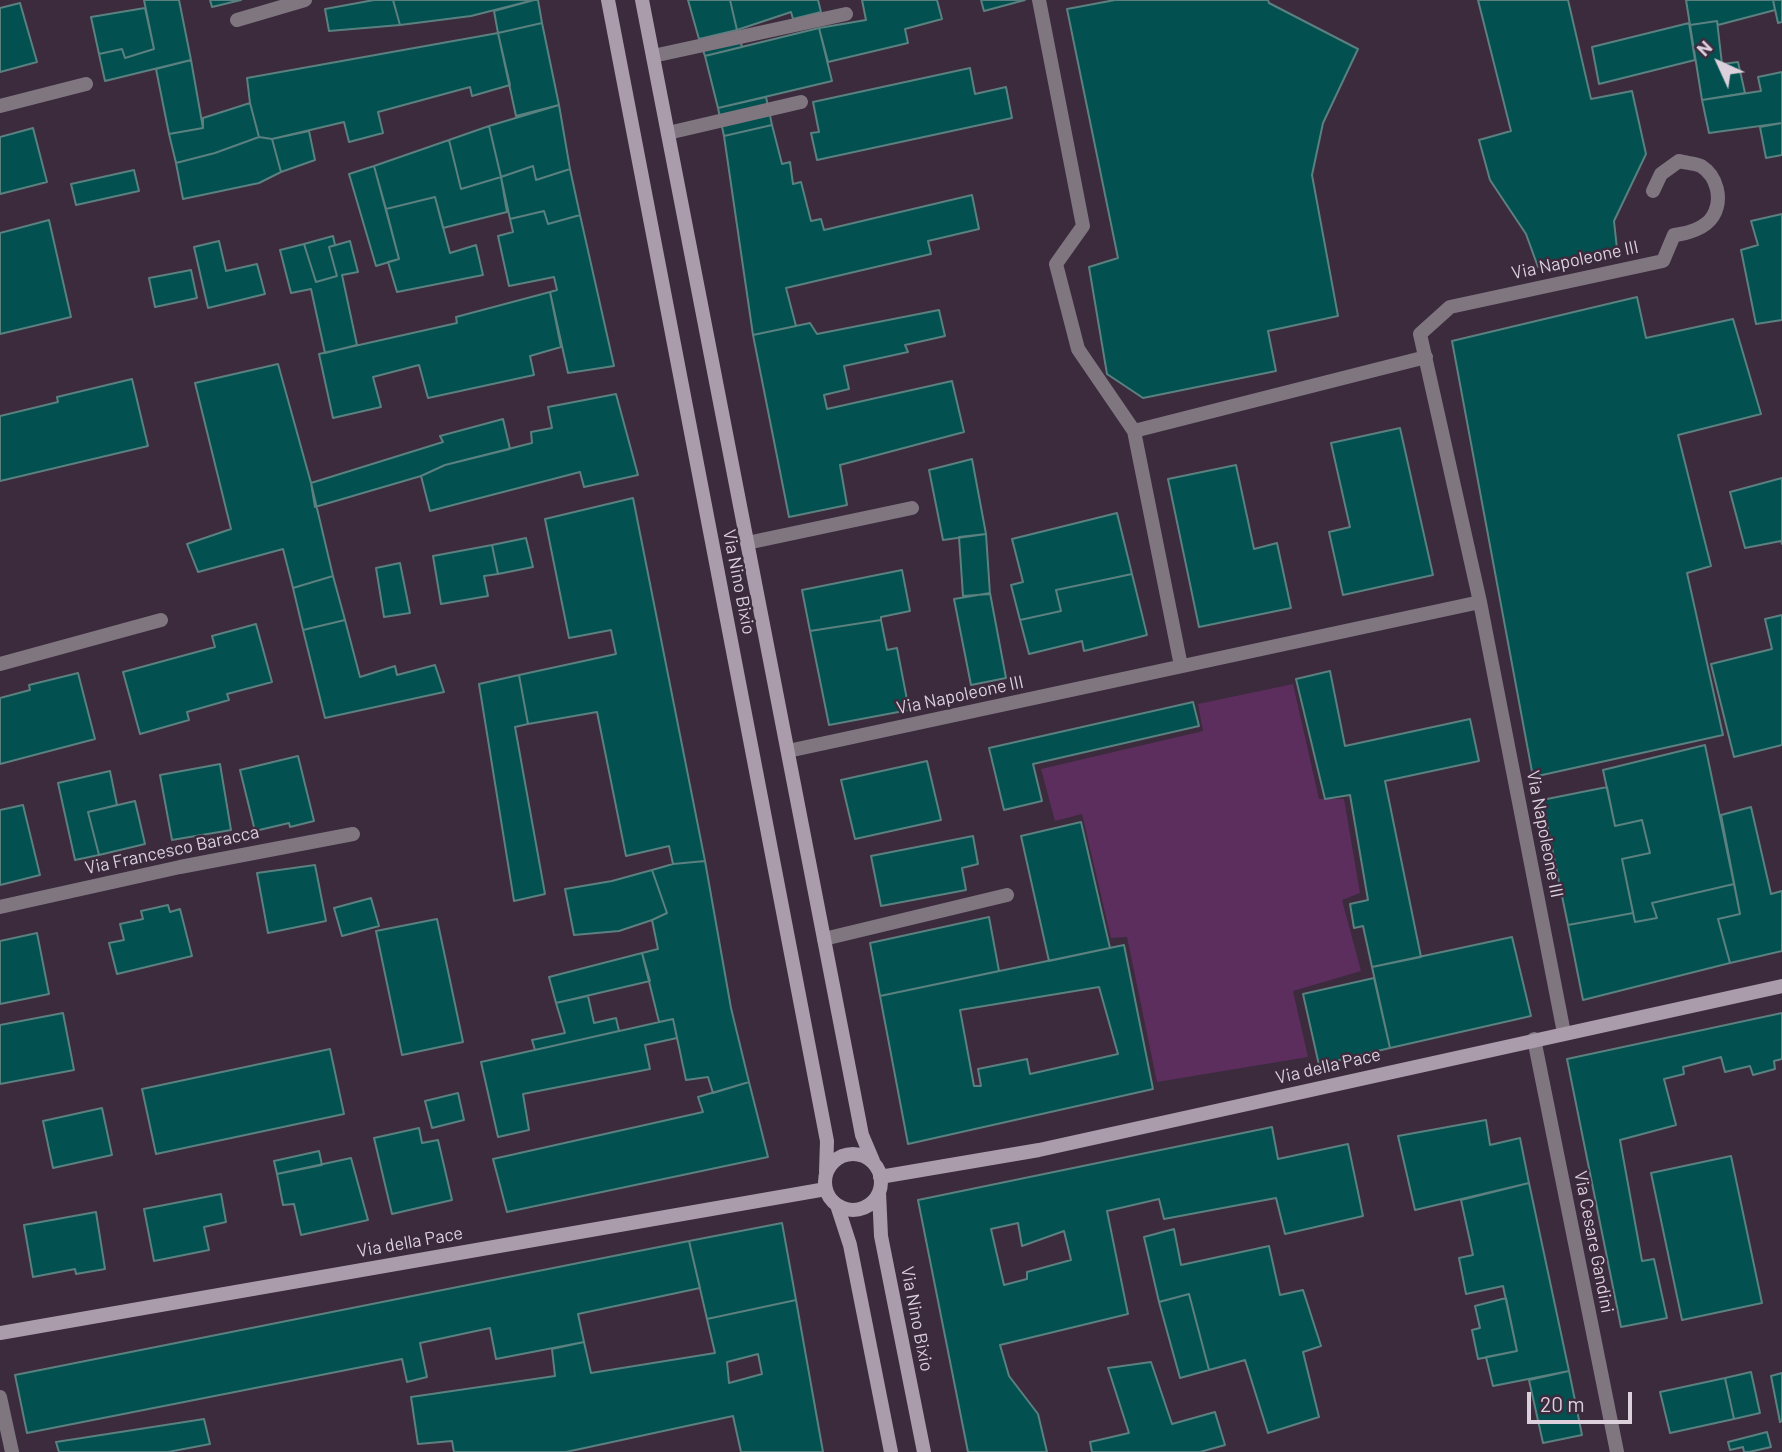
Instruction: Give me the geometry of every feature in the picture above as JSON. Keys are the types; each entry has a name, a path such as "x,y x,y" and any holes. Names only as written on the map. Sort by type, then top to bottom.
{"street":[{"path":"237,20 305,0"},
{"name":"Via Nino Bixio","path":"608,0 824,1128 826,1189"},
{"name":"Via Nino Bixio","path":"642,0 862,1135 879,1185 881,1236 924,1452"},
{"path":"1039,0 1083,226 1056,264 1078,349 1134,431 1181,666"},
{"path":"653,56 846,14"},
{"path":"0,106 86,84"},
{"path":"668,133 801,102"},
{"name":"Via Napoleone III","path":"1564,1033 1480,602 1420,334 1450,307 1663,261 1674,235 1698,229 1713,217 1718,200 1716,180 1700,166 1679,161 1661,174 1653,191"},
{"path":"1134,431 1426,357"},
{"path":"747,543 912,508"},
{"name":"Via Napoleone III","path":"788,751 1480,602"},
{"path":"0,663 161,620"},
{"name":"Via Francesco Baracca","path":"0,907 180,867 353,834"},
{"path":"824,939 1007,895"},
{"name":"Via della Pace","path":"879,1185 1782,986"},
{"name":"Via Cesare Gandini","path":"1534,1039 1617,1452"},
{"path":"826,1171 838,1158 847,1154 865,1156 873,1161"},
{"path":"837,1205 845,1209 861,1208 875,1200 879,1185"},
{"path":"826,1189 837,1205 850,1245 891,1452"},
{"name":"Via della Pace","path":"0,1333 826,1189"},
{"path":"0,1397 12,1452"}],"shaded area":[{"path":"1293,684 1319,799 1344,799 1360,893 1342,900 1361,971 1293,991 1308,1057 1157,1082 1127,937 1111,938 1082,814 1055,821 1041,769 1203,731 1198,704"}],"building":[{"path":"144,0 179,0 191,60 105,81 99,54 122,49 125,58 154,49"},
{"path":"210,0 241,0 212,7"},
{"path":"374,0 393,0 400,25 329,31 325,9"},
{"path":"393,0 534,0 471,16 400,25"},
{"path":"538,0 542,23 498,33 494,11"},
{"path":"688,0 730,0 737,30 699,39"},
{"path":"730,0 818,0 821,12 793,19 791,12 737,30"},
{"path":"862,0 937,0 942,19 905,29 908,43 828,62 819,28 866,20"},
{"path":"981,0 1025,0 984,11"},
{"path":"1115,0 1268,0 1269,3 1358,49 1323,123 1312,175 1338,316 1268,331 1276,371 1143,398 1107,374 1089,267 1118,258 1067,9"},
{"path":"1478,0 1568,0 1591,99 1632,91 1646,154 1614,221 1617,249 1538,267 1526,234 1490,180 1479,140 1511,131"},
{"path":"1686,0 1773,0 1775,10 1718,25 1717,21 1690,25"},
{"path":"1773,0 1782,0 1782,22 1778,23"},
{"path":"20,3 37,62 0,72 0,8"},
{"path":"145,8 154,49 125,58 122,49 99,54 91,17"},
{"path":"1717,21 1722,64 1738,62 1745,93 1702,100 1690,25"},
{"path":"542,23 559,105 516,116 498,33"},
{"path":"1689,23 1695,60 1599,84 1592,47"},
{"path":"819,28 832,81 718,108 705,56"},
{"path":"737,30 742,47 705,56 699,39"},
{"path":"498,33 510,85 472,96 470,87 378,112 383,133 349,142 344,122 272,139 259,137 247,78"},
{"path":"191,60 203,128 169,134 156,69"},
{"path":"970,68 975,94 1006,87 1012,118 817,160 811,133 819,132 813,102"},
{"path":"1782,72 1782,123 1709,133 1702,100 1761,91 1758,77"},
{"path":"766,97 772,125 724,136 718,108"},
{"path":"250,103 259,137 215,153 176,163 169,134 203,128 203,118"},
{"path":"559,105 570,169 536,180 533,166 501,177 489,126"},
{"path":"1782,123 1782,155 1766,158 1760,127"},
{"path":"772,125 782,164 790,162 793,184 801,182 811,221 821,219 824,230 972,195 979,229 928,241 931,254 786,288 796,326 753,335 724,136"},
{"path":"489,126 501,177 461,189 449,140"},
{"path":"33,128 47,182 0,194 0,137"},
{"path":"309,131 315,160 281,172 272,139"},
{"path":"259,137 272,139 281,172 259,183 183,199 176,163 215,153"},
{"path":"449,140 461,189 501,177 507,212 443,228 435,197 386,209 374,166"},
{"path":"374,166 399,259 376,266 349,174"},
{"path":"533,166 536,180 570,169 580,215 548,224 544,211 510,219 501,177"},
{"path":"134,170 139,191 76,205 71,184"},
{"path":"435,197 450,253 476,245 483,275 397,292 388,262 399,259 386,209"},
{"path":"544,211 548,224 580,215 614,366 568,373 550,292 557,290 554,277 509,286 498,236 513,232 510,219"},
{"path":"1782,214 1782,320 1756,324 1741,250 1758,245 1751,221"},
{"path":"49,220 71,317 0,334 0,233"},
{"path":"333,236 335,245 329,247 337,276 316,282 304,244"},
{"path":"219,241 226,271 257,264 265,294 208,308 194,247"},
{"path":"350,241 358,272 342,275 357,345 325,353 311,289 291,293 280,250 304,244 316,282 337,276 329,247"},
{"path":"191,270 197,298 155,307 149,278"},
{"path":"550,292 561,347 530,356 534,375 428,398 419,365 373,377 381,407 333,418 319,354 457,323 456,317"},
{"path":"1637,297 1646,338 1733,319 1761,414 1678,435 1711,566 1687,573 1723,735 1533,777 1452,341"},
{"path":"939,310 945,336 905,345 908,352 844,366 849,389 824,395 827,409 952,381 964,432 840,465 847,505 789,517 753,335 810,323 817,334"},
{"path":"278,364 333,576 293,588 283,549 198,572 187,544 231,529 195,383"},
{"path":"132,379 148,446 0,481 0,416 58,402 57,397"},
{"path":"616,394 638,475 584,487 580,472 430,511 421,476 445,465 532,443 531,432 552,428 548,407"},
{"path":"503,419 510,449 445,465 421,476 315,507 311,483 443,442 440,436"},
{"path":"1400,428 1433,575 1343,595 1329,532 1350,527 1331,443"},
{"path":"972,459 986,534 943,540 929,470"},
{"path":"1236,465 1254,549 1277,543 1291,608 1199,627 1168,479"},
{"path":"1782,478 1782,544 1781,541 1745,548 1730,492"},
{"path":"633,498 705,861 673,864 669,846 626,856 597,712 528,724 519,675 616,654 611,630 569,638 545,519"},
{"path":"1117,513 1132,574 1056,590 1061,611 1020,620 1011,585 1023,582 1012,539"},
{"path":"986,534 990,594 963,596 959,537"},
{"path":"526,538 533,567 498,574 492,545"},
{"path":"492,545 498,574 484,576 488,596 441,604 433,556"},
{"path":"400,563 410,613 384,617 376,568"},
{"path":"902,570 910,611 881,617 881,620 810,631 802,590"},
{"path":"1132,574 1147,635 1084,651 1082,641 1029,654 1020,620 1061,611 1056,590"},
{"path":"333,576 345,620 303,630 293,588"},
{"path":"990,593 1006,678 971,685 954,599"},
{"path":"1782,615 1782,745 1734,757 1711,664 1772,649 1765,619"},
{"path":"345,620 360,677 395,666 397,675 435,665 444,692 325,718 303,630"},
{"path":"881,620 887,650 897,648 909,710 829,725 810,631"},
{"path":"256,624 272,682 227,694 229,700 187,712 189,720 140,734 123,672 215,647 212,636"},
{"path":"1330,671 1345,746 1470,719 1479,761 1385,781 1421,957 1372,967 1363,926 1354,928 1350,904 1368,900 1350,795 1325,799 1296,679"},
{"path":"78,673 95,739 0,764 0,698 30,690 29,685"},
{"path":"519,675 528,724 515,727 545,894 514,901 479,684"},
{"path":"1193,702 1199,726 1033,764 1042,801 1004,810 989,748"},
{"path":"1705,745 1734,884 1652,903 1657,918 1635,922 1622,859 1650,853 1642,820 1615,826 1603,770"},
{"path":"298,756 314,821 290,827 289,823 255,831 240,770"},
{"path":"927,761 941,820 855,839 841,780"},
{"path":"220,764 231,830 172,840 160,775"},
{"path":"110,771 117,805 88,812 99,855 75,860 58,783"},
{"path":"1607,787 1615,826 1642,820 1650,853 1622,859 1633,913 1568,925 1542,800"},
{"path":"135,801 145,844 99,855 88,812"},
{"path":"23,805 40,875 0,885 0,810"},
{"path":"1751,807 1771,894 1782,891 1782,951 1730,963 1718,919 1740,914 1721,815"},
{"path":"1081,822 1110,948 1049,961 1021,836"},
{"path":"973,836 978,864 962,868 966,890 881,906 871,856"},
{"path":"705,861 731,1008 749,1082 713,1093 708,1077 686,1080 673,1019 659,1022 642,953 658,949 652,920 667,913 652,870 673,864"},
{"path":"315,865 326,921 268,933 257,873"},
{"path":"652,870 667,913 619,931 574,935 565,889 612,881"},
{"path":"1734,884 1740,914 1718,919 1730,963 1583,1000 1568,925 1633,913 1635,922 1657,918 1652,903"},
{"path":"371,898 379,926 342,936 334,908"},
{"path":"168,905 170,912 180,909 192,956 117,974 109,943 124,940 120,924 143,919 141,911"},
{"path":"989,917 999,971 880,996 870,943"},
{"path":"437,919 463,1042 402,1055 376,931"},
{"path":"37,933 49,994 0,1004 0,941"},
{"path":"1512,937 1531,1016 1390,1048 1372,967"},
{"path":"1124,945 1153,1089 908,1144 880,996","holes":["1099,987 1118,1054 1030,1074 1027,1059 978,1069 981,1086 974,1086 960,1010"]},
{"path":"642,953 650,981 556,1003 549,977"},
{"path":"1374,978 1390,1048 1319,1065 1303,994"},
{"path":"588,996 594,1023 616,1018 619,1031 535,1050 532,1040 565,1033 556,1003"},
{"path":"63,1013 74,1070 0,1084 0,1025"},
{"path":"1782,1013 1782,1059 1774,1061 1775,1069 1753,1075 1750,1066 1725,1072 1721,1057 1683,1067 1684,1074 1664,1079 1676,1125 1620,1140 1642,1261 1654,1259 1667,1318 1621,1327 1567,1059"},
{"path":"673,1019 677,1038 645,1045 650,1069 523,1094 529,1130 498,1137 481,1062"},
{"path":"330,1049 344,1114 156,1154 142,1089"},
{"path":"749,1082 768,1157 507,1212 493,1159 703,1112 698,1097"},
{"path":"458,1093 464,1120 432,1128 425,1101"},
{"path":"102,1108 112,1155 53,1168 43,1121"},
{"path":"1486,1120 1490,1145 1520,1138 1529,1183 1415,1210 1398,1136"},
{"path":"1272,1127 1278,1159 1348,1144 1363,1216 1285,1234 1276,1198 1164,1219 1159,1199 1107,1211 1128,1314 1000,1345 1009,1376 1038,1414 1047,1452 968,1452 918,1200","holes":["1018,1223 1022,1246 1064,1231 1071,1260 1027,1272 1027,1279 1004,1285 991,1229"]},
{"path":"419,1128 422,1143 438,1140 452,1200 392,1214 374,1138"},
{"path":"319,1151 322,1165 277,1174 274,1161"},
{"path":"1731,1156 1762,1303 1682,1320 1651,1173"},
{"path":"351,1158 368,1220 301,1235 294,1204 283,1205 277,1174"},
{"path":"1529,1183 1569,1371 1493,1386 1486,1357 1517,1351 1503,1286 1466,1294 1459,1258 1473,1255 1461,1200"},
{"path":"221,1194 226,1222 204,1227 209,1250 154,1261 144,1209"},
{"path":"96,1212 105,1269 76,1274 75,1269 33,1277 24,1225"},
{"path":"782,1223 796,1300 707,1319 689,1241"},
{"path":"1174,1229 1181,1265 1269,1246 1280,1295 1303,1290 1321,1346 1303,1352 1319,1417 1268,1433 1245,1360 1209,1370 1189,1294 1159,1302 1144,1237"},
{"path":"689,1241 700,1288 578,1314 584,1342 496,1359 490,1328 420,1343 427,1377 407,1382 402,1359 27,1433 15,1375"},
{"path":"1189,1294 1209,1370 1180,1378 1159,1302"},
{"path":"1506,1298 1517,1351 1478,1359 1472,1330 1480,1328 1475,1306"},
{"path":"796,1300 823,1452 741,1452 733,1416 566,1452 454,1452 452,1441 418,1444 411,1397 555,1376 552,1349 584,1342 591,1373 715,1353 707,1319","holes":["758,1354 762,1374 729,1383 727,1362"]},
{"path":"1151,1362 1172,1424 1215,1412 1225,1445 1200,1452 1092,1452 1090,1442 1129,1433 1108,1368"},
{"path":"1569,1371 1582,1435 1543,1443 1529,1380"},
{"path":"1751,1372 1760,1413 1734,1419 1725,1378"},
{"path":"1782,1373 1782,1421 1780,1422 1771,1376"},
{"path":"1725,1378 1734,1419 1670,1433 1660,1392"},
{"path":"204,1419 210,1444 168,1452 59,1452 56,1442"},
{"path":"1767,1432 1771,1447 1749,1452 1744,1452 1743,1447 1730,1450 1728,1442"}]}
